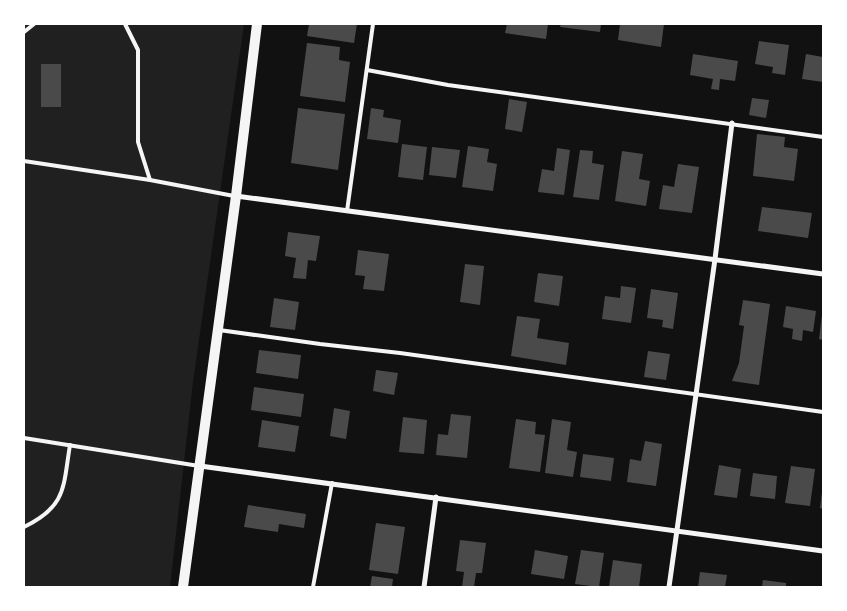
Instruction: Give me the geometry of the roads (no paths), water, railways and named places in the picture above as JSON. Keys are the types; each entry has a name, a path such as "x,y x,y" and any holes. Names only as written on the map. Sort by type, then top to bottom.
{"main road":[{"path":"183,587 236,196 257,24"}],"street":[{"path":"669,587 732,123"},
{"path":"236,196 823,274"},
{"path":"200,466 823,550"},
{"path":"424,587 436,497"}],"lane":[{"path":"24,32 34,24"},
{"path":"126,24 138,50 138,142 150,180"},
{"path":"347,211 374,24"},
{"path":"367,70 448,85 823,137"},
{"path":"24,161 150,180 236,196"},
{"path":"218,330 400,353 823,412"},
{"path":"24,438 200,466"},
{"path":"24,527 36,521 52,508 62,494 70,445"},
{"path":"313,587 332,483"}]}
